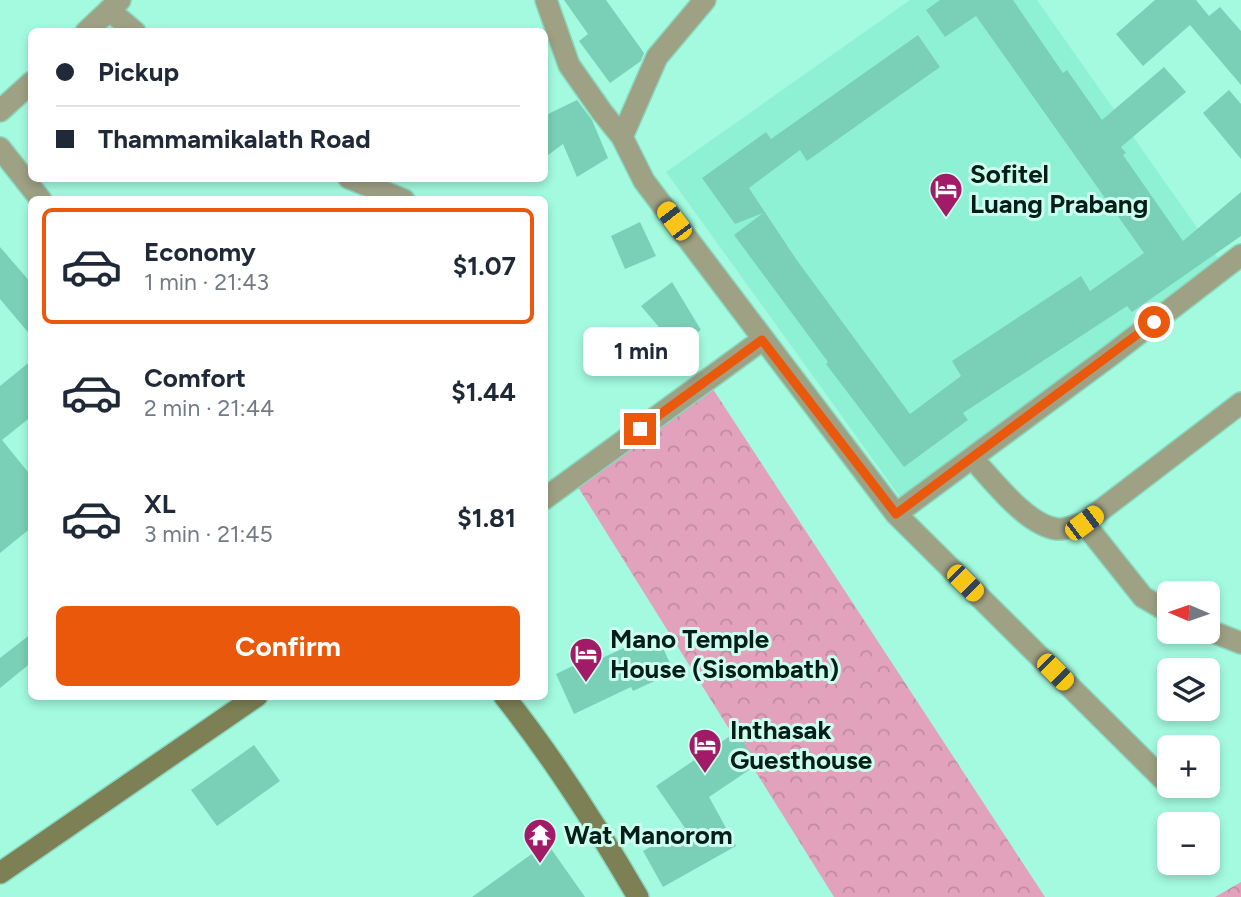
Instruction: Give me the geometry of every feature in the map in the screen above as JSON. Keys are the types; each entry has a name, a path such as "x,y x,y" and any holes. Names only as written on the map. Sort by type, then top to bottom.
{"street":[{"path":"546,0 569,65 622,137 644,181 896,514 1157,773"},
{"path":"622,137 657,57 705,0"},
{"path":"90,28 115,5 132,28"},
{"path":"0,111 28,86"},
{"path":"0,148 38,196"},
{"path":"359,182 394,196"},
{"path":"896,514 1241,255"},
{"path":"548,496 762,340"},
{"path":"972,458 1020,508 1041,523 1058,529 1084,523 1241,402"},
{"path":"1084,523 1143,597 1157,605"},
{"path":"1220,635 1241,643"},
{"path":"0,873 251,700"},
{"path":"507,700 607,844 638,897"}],"shaded area":[{"name":"Sofitel Luang Prabang","path":"910,0 1037,0 1224,266 900,497 666,172"}],"green space":[{"path":"707,380 1045,897 834,897 573,479"},
{"path":"1241,882 1241,897 1215,897"}],"building":[{"path":"564,0 606,0 644,53 641,61 610,83 579,41 588,34"},
{"path":"940,0 1013,0 1063,73 1067,70 1102,120 1164,67 1186,92 1121,147 1126,153 1123,155 1183,241 1241,192 1241,236 1132,312 1127,306 963,413 968,420 904,467 734,235 763,213 735,224 702,178 766,132 771,139 918,35 940,67 807,161 800,150 749,188 796,259 910,414 961,376 952,361 1081,276 1090,291 1144,253 976,16 945,37 926,10"},
{"path":"1155,0 1196,0 1209,16 1220,7 1241,31 1241,85 1190,25 1143,66 1116,34"},
{"path":"1229,90 1241,104 1241,159 1203,113"},
{"path":"577,100 592,120 608,158 577,177 563,144 548,155 548,114"},
{"path":"640,222 656,256 625,269 611,236"},
{"path":"0,247 28,279 28,332 0,299"},
{"path":"672,282 701,330 675,346 641,306"},
{"path":"28,363 28,419 2,440 28,472 28,530 0,553 0,386"},
{"path":"656,633 674,672 633,691 631,687 574,714 556,674 598,654 600,659"},
{"path":"28,636 28,665 0,688 0,658"},
{"path":"736,732 758,764 709,797 736,846 663,887 643,851 685,828 656,786"},
{"path":"254,745 280,781 217,826 191,790"},
{"name":"Wat Manorom","path":"547,843 585,897 472,897"}],"place":[{"name":"Sofitel Luang Prabang","path":"946,219"},
{"name":"Mano Temple House (Sisombath)","path":"586,684"},
{"name":"Inthasak Guesthouse","path":"705,775"},
{"name":"Wat Manorom","path":"540,865"}],"route":[{"path":"640,429 762,340 896,514 1154,322"}]}
